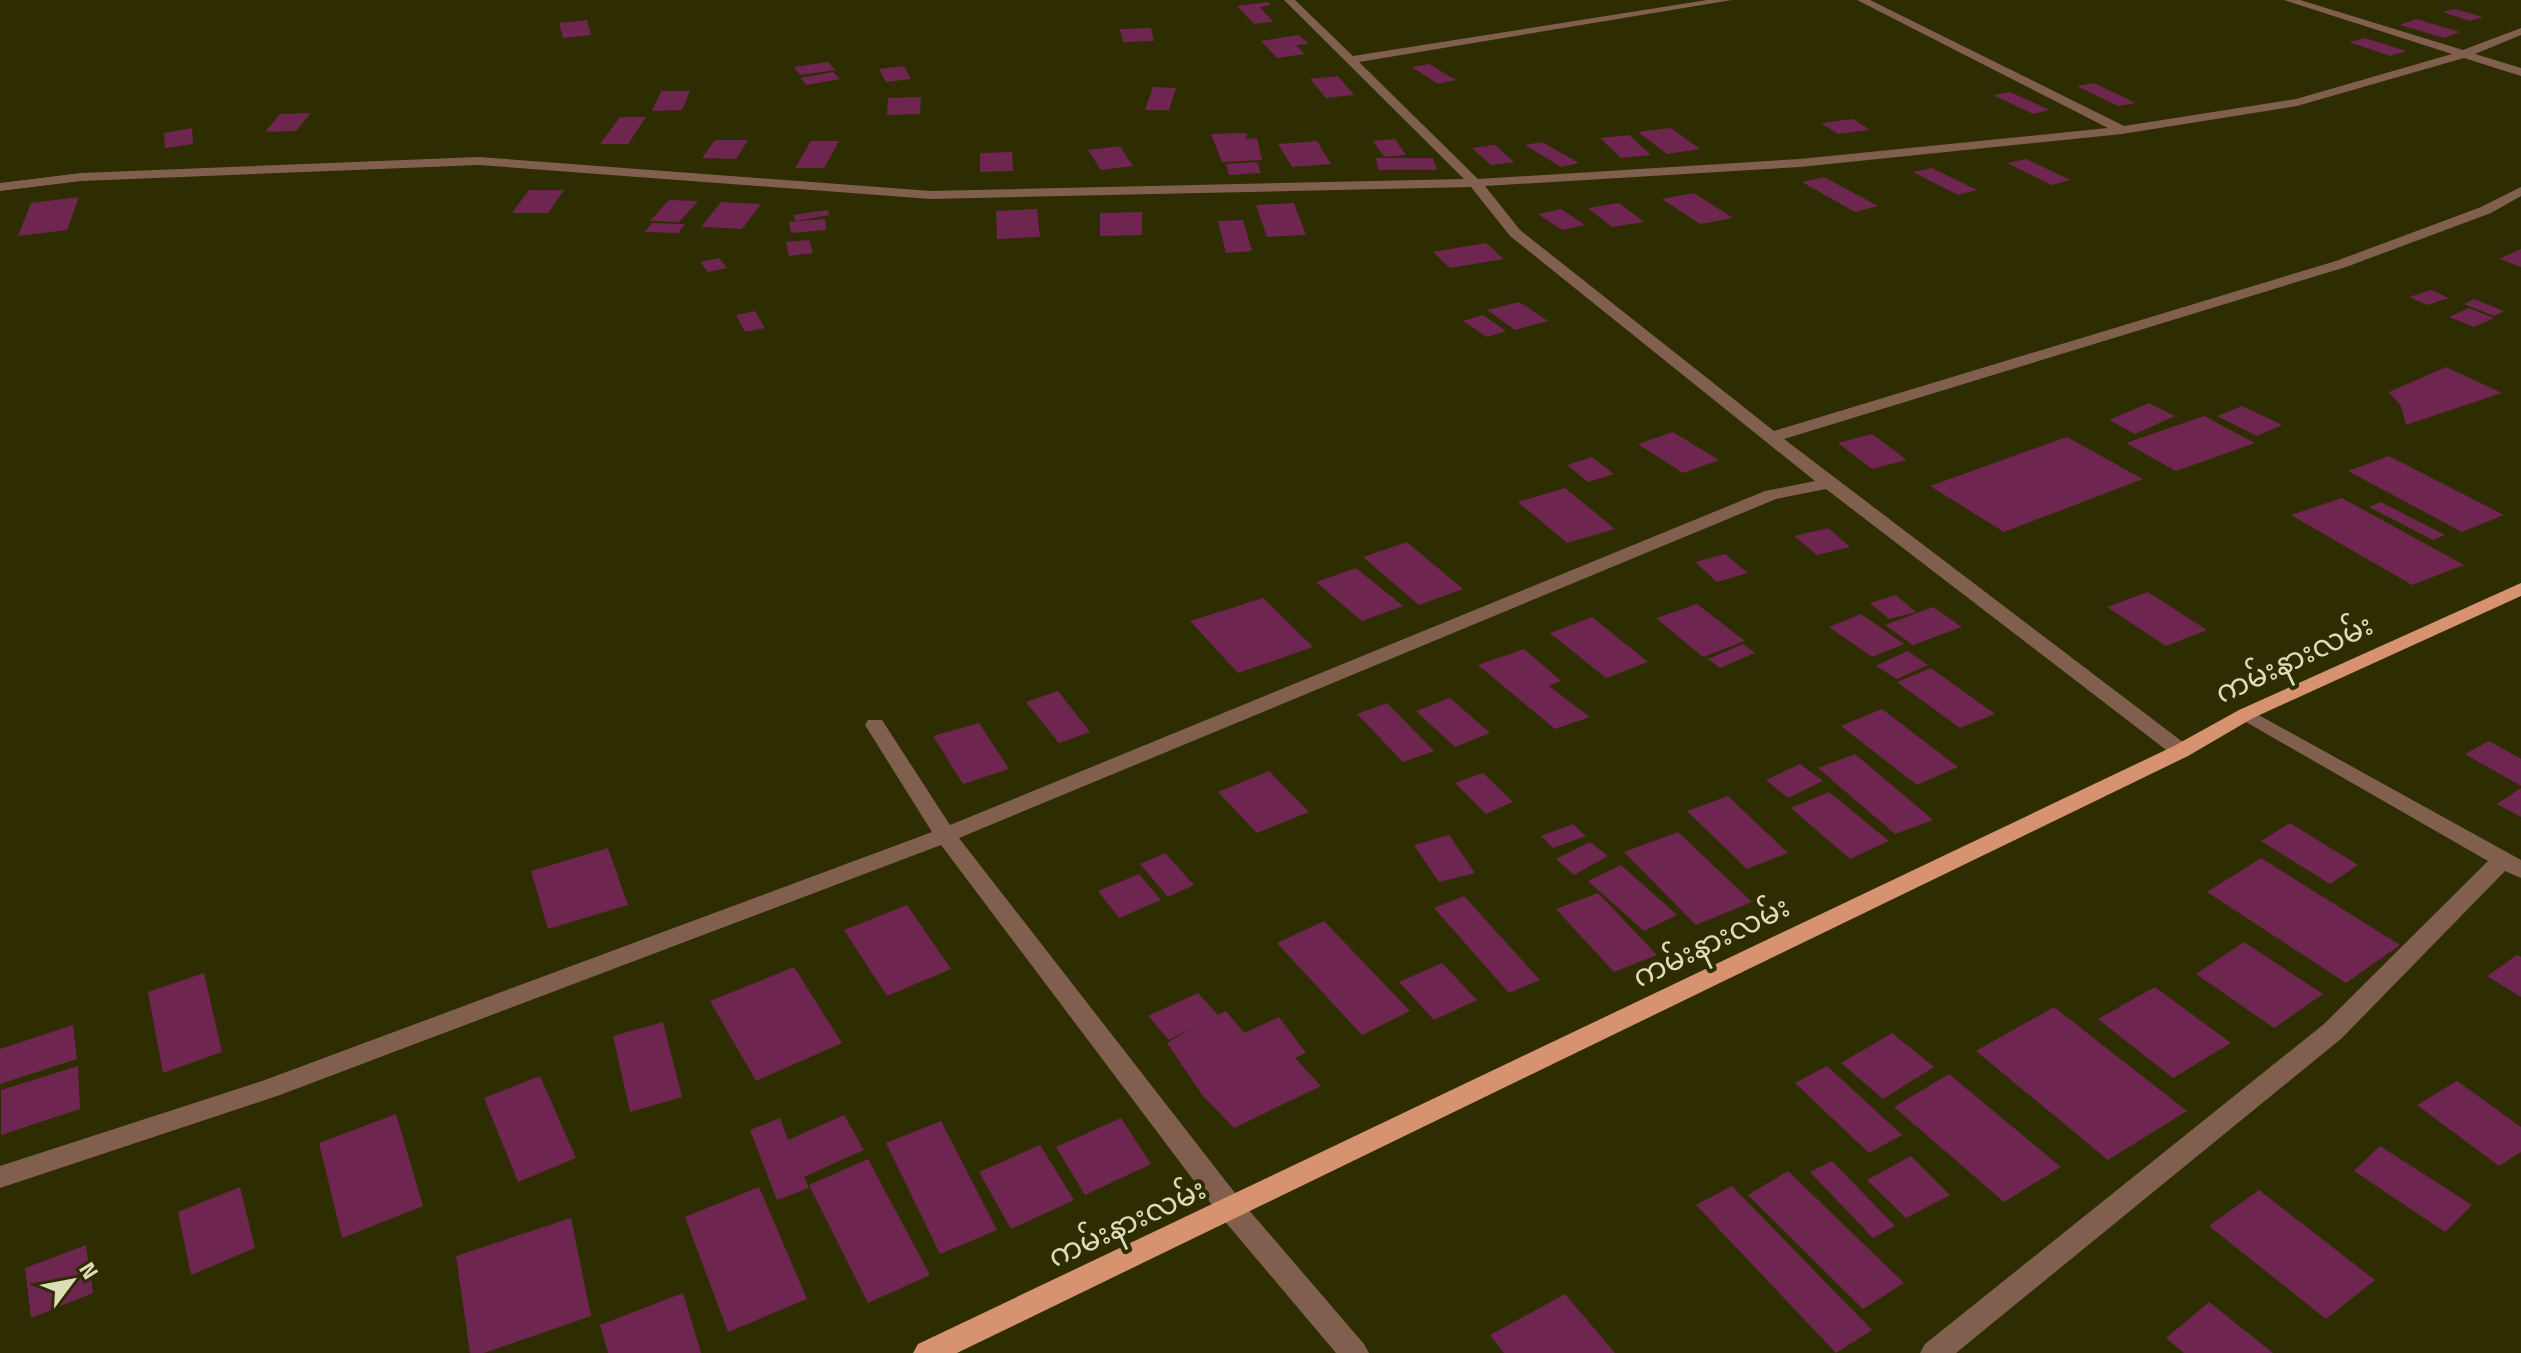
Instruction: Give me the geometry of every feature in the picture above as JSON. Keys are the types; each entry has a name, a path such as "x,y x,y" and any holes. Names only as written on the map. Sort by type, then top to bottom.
{"main road":[{"name":"ကမ်းနားလမ်း","path":"928,1353 1232,1210 2181,751 2246,714 2521,589"}],"street":[{"path":"1289,0 1475,183 1515,233 1829,483 2181,751"},
{"path":"1352,60 1727,0"},
{"path":"1862,0 2122,130"},
{"path":"2289,0 2521,72"},
{"path":"0,187 81,177 479,161 931,195 1475,183 1800,163 2122,130 2297,102 2462,55 2521,31"},
{"path":"1771,437 2341,264 2486,210 2521,191"},
{"path":"0,1177 271,1088 945,835 1771,495 1829,483"},
{"path":"1935,1353 2333,1031 2512,865 2246,714"},
{"path":"875,725 945,835 1232,1210 1354,1353"}],"building":[{"path":"1268,2 1271,5 1260,7 1273,22 1254,24 1237,6"},
{"path":"2455,9 2483,17 2470,21 2443,12"},
{"path":"2416,19 2460,32 2444,38 2400,25"},
{"path":"587,20 591,35 563,38 559,23"},
{"path":"1151,28 1154,41 1123,42 1120,29"},
{"path":"1298,35 1309,44 1296,45 1305,54 1277,58 1261,41"},
{"path":"2365,38 2406,51 2390,56 2349,42"},
{"path":"828,62 835,70 800,75 794,67"},
{"path":"1429,64 1456,80 1438,84 1412,67"},
{"path":"904,66 911,79 886,82 879,69"},
{"path":"833,72 840,79 807,85 800,78"},
{"path":"1338,76 1354,95 1326,98 1310,79"},
{"path":"2094,83 2136,103 2118,106 2077,86"},
{"path":"1153,87 1176,88 1169,110 1145,110"},
{"path":"661,91 690,91 682,110 652,111"},
{"path":"2010,92 2050,110 2033,114 1993,95"},
{"path":"921,97 920,114 887,115 888,98"},
{"path":"311,113 296,131 265,132 280,114"},
{"path":"620,117 646,117 628,144 600,144"},
{"path":"1853,119 1870,130 1838,134 1821,123"},
{"path":"192,128 193,144 165,148 164,133"},
{"path":"1671,128 1700,149 1667,154 1638,132"},
{"path":"1247,133 1246,139 1257,138 1262,160 1222,162 1211,134"},
{"path":"1629,135 1651,155 1621,158 1600,138"},
{"path":"1395,139 1406,155 1384,157 1373,141"},
{"path":"715,140 748,140 736,159 702,158"},
{"path":"811,141 839,141 824,168 795,168"},
{"path":"1317,141 1331,164 1292,167 1278,144"},
{"path":"1542,142 1579,163 1561,167 1525,145"},
{"path":"1495,145 1514,162 1491,165 1472,148"},
{"path":"1120,146 1133,166 1101,170 1088,150"},
{"path":"1012,152 1013,171 980,172 980,153"},
{"path":"1376,158 1433,158 1437,170 1378,170"},
{"path":"2026,159 2070,180 2052,185 2007,163"},
{"path":"1257,162 1261,173 1229,175 1226,164"},
{"path":"1932,168 1977,190 1958,195 1913,172"},
{"path":"1824,177 1878,206 1855,212 1802,182"},
{"path":"529,190 564,190 548,213 512,213"},
{"path":"1694,193 1733,218 1700,224 1662,199"},
{"path":"79,197 67,230 18,236 31,203"},
{"path":"669,200 698,201 679,222 650,221"},
{"path":"721,202 761,204 742,229 701,227"},
{"path":"1294,203 1306,235 1267,237 1256,205"},
{"path":"1619,203 1644,222 1612,227 1588,208"},
{"path":"1037,209 1040,237 997,239 996,211"},
{"path":"1561,209 1585,225 1562,230 1538,214"},
{"path":"827,210 830,215 796,221 793,215"},
{"path":"1142,212 1142,235 1100,236 1100,213"},
{"path":"825,219 826,230 791,233 789,222"},
{"path":"1243,220 1252,251 1226,253 1218,221"},
{"path":"652,223 685,224 678,233 645,232"},
{"path":"809,240 813,253 789,256 786,242"},
{"path":"1486,243 1504,259 1450,268 1433,252"},
{"path":"2521,249 2521,267 2499,259"},
{"path":"719,258 727,268 708,272 700,262"},
{"path":"2431,290 2449,298 2427,305 2409,297"},
{"path":"2474,299 2504,311 2494,316 2464,304"},
{"path":"1519,302 1548,321 1515,330 1487,310"},
{"path":"2469,308 2494,318 2474,327 2449,317"},
{"path":"755,311 765,328 745,332 736,315"},
{"path":"1483,315 1506,331 1487,337 1463,321"},
{"path":"2446,367 2502,393 2406,425 2401,406 2389,392"},
{"path":"2149,403 2175,416 2135,434 2109,420"},
{"path":"2242,406 2282,425 2257,436 2217,416"},
{"path":"2204,416 2255,443 2176,471 2126,443"},
{"path":"1673,432 1719,460 1683,473 1638,444"},
{"path":"1872,434 1907,460 1872,469 1838,443"},
{"path":"2067,437 2143,479 2004,532 1930,486"},
{"path":"2389,456 2504,515 2462,532 2348,471"},
{"path":"1592,457 1614,474 1588,482 1567,465"},
{"path":"1565,488 1615,529 1567,543 1518,502"},
{"path":"2342,498 2464,565 2412,585 2291,515"},
{"path":"2381,502 2445,535 2433,540 2369,507"},
{"path":"1828,528 1850,547 1817,555 1794,536"},
{"path":"1407,542 1463,589 1419,605 1363,557"},
{"path":"1725,554 1748,573 1717,582 1695,562"},
{"path":"1356,568 1403,606 1362,621 1316,582"},
{"path":"2148,592 2207,630 2166,646 2107,607"},
{"path":"1896,595 1916,612 1889,619 1870,603"},
{"path":"1263,598 1313,647 1238,673 1190,621"},
{"path":"1697,604 1745,641 1703,657 1656,618"},
{"path":"1933,607 1962,627 1913,645 1885,625"},
{"path":"1861,614 1904,644 1872,657 1829,627"},
{"path":"1592,617 1648,662 1606,678 1550,633"},
{"path":"1743,644 1755,653 1720,668 1708,659"},
{"path":"1524,649 1561,681 1549,686 1590,717 1555,729 1478,665"},
{"path":"1907,651 1928,665 1897,679 1876,666"},
{"path":"1931,668 1995,714 1960,728 1897,682"},
{"path":"1058,691 1090,732 1059,743 1026,702"},
{"path":"1450,698 1490,733 1455,747 1416,711"},
{"path":"1387,703 1434,751 1403,762 1357,714"},
{"path":"1882,709 1958,767 1917,785 1841,726"},
{"path":"979,723 1009,769 963,784 933,736"},
{"path":"2489,741 2521,759 2521,786 2465,754"},
{"path":"1855,754 1933,820 1895,834 1818,768"},
{"path":"1800,764 1823,781 1788,798 1766,780"},
{"path":"1269,771 1309,812 1257,833 1218,792"},
{"path":"1483,773 1513,802 1486,814 1455,783"},
{"path":"2521,788 2521,817 2497,804"},
{"path":"1829,792 1889,841 1850,859 1791,808"},
{"path":"1728,796 1788,853 1747,869 1687,811"},
{"path":"2290,823 2358,865 2330,884 2261,841"},
{"path":"1573,824 1586,836 1553,848 1541,836"},
{"path":"1678,832 1752,902 1696,925 1624,852"},
{"path":"1449,835 1475,873 1439,882 1414,845"},
{"path":"1590,842 1608,856 1574,875 1556,859"},
{"path":"608,848 628,905 548,929 531,871"},
{"path":"1165,853 1194,885 1168,897 1140,864"},
{"path":"2261,858 2400,945 2346,983 2207,892"},
{"path":"1621,865 1677,915 1644,931 1588,881"},
{"path":"1139,874 1161,900 1119,918 1098,891"},
{"path":"1598,893 1657,955 1614,972 1556,909"},
{"path":"1464,896 1540,980 1509,993 1434,908"},
{"path":"907,905 951,969 887,996 844,930"},
{"path":"1324,921 1410,1011 1362,1035 1277,943"},
{"path":"2244,942 2323,994 2274,1028 2196,974"},
{"path":"2517,955 2521,957 2521,997 2487,976"},
{"path":"1442,963 1477,1000 1434,1020 1399,982"},
{"path":"794,967 842,1043 756,1081 710,1001"},
{"path":"204,973 222,1052 163,1073 148,992"},
{"path":"2155,987 2231,1043 2173,1078 2098,1019"},
{"path":"1198,993 1218,1015 1226,1011 1244,1033 1279,1017 1306,1053 1295,1058 1321,1086 1234,1128 1203,1096 1167,1043 1194,1027 1169,1040 1148,1016"},
{"path":"2054,1007 2187,1111 2108,1160 1976,1051"},
{"path":"663,1022 682,1097 630,1112 613,1036"},
{"path":"73,1025 77,1059 0,1084 0,1049"},
{"path":"1892,1033 1934,1067 1883,1099 1841,1063"},
{"path":"78,1066 80,1109 1,1135 1,1090"},
{"path":"1827,1066 1902,1135 1869,1153 1795,1083"},
{"path":"1949,1074 2061,1167 2004,1202 1894,1107"},
{"path":"540,1076 576,1158 518,1182 484,1098"},
{"path":"2457,1081 2521,1127 2521,1152 2499,1166 2417,1105"},
{"path":"396,1114 423,1206 342,1238 319,1143"},
{"path":"844,1115 864,1150 804,1177 809,1188 777,1200 750,1130 780,1118 788,1140"},
{"path":"1121,1118 1151,1164 1085,1195 1056,1147"},
{"path":"941,1121 997,1230 940,1254 886,1143"},
{"path":"1040,1145 1074,1200 1011,1229 979,1172"},
{"path":"2380,1146 2472,1205 2445,1232 2354,1171"},
{"path":"1911,1156 1950,1195 1906,1218 1867,1180"},
{"path":"868,1159 930,1275 868,1303 809,1185"},
{"path":"1832,1161 1895,1226 1873,1238 1810,1172"},
{"path":"1788,1171 1904,1283 1863,1309 1748,1195"},
{"path":"1732,1186 1872,1330 1836,1353 1696,1205"},
{"path":"240,1187 255,1248 191,1275 178,1212"},
{"path":"759,1187 807,1299 728,1332 685,1217"},
{"path":"2259,1190 2375,1280 2326,1319 2209,1226"},
{"path":"571,1218 591,1316 484,1353 470,1353 456,1256"},
{"path":"86,1245 93,1293 31,1318 25,1268"},
{"path":"683,1293 701,1353 608,1353 600,1325"},
{"path":"1565,1294 1615,1353 1504,1353 1490,1335"},
{"path":"2209,1302 2273,1353 2184,1353 2166,1338"}]}
